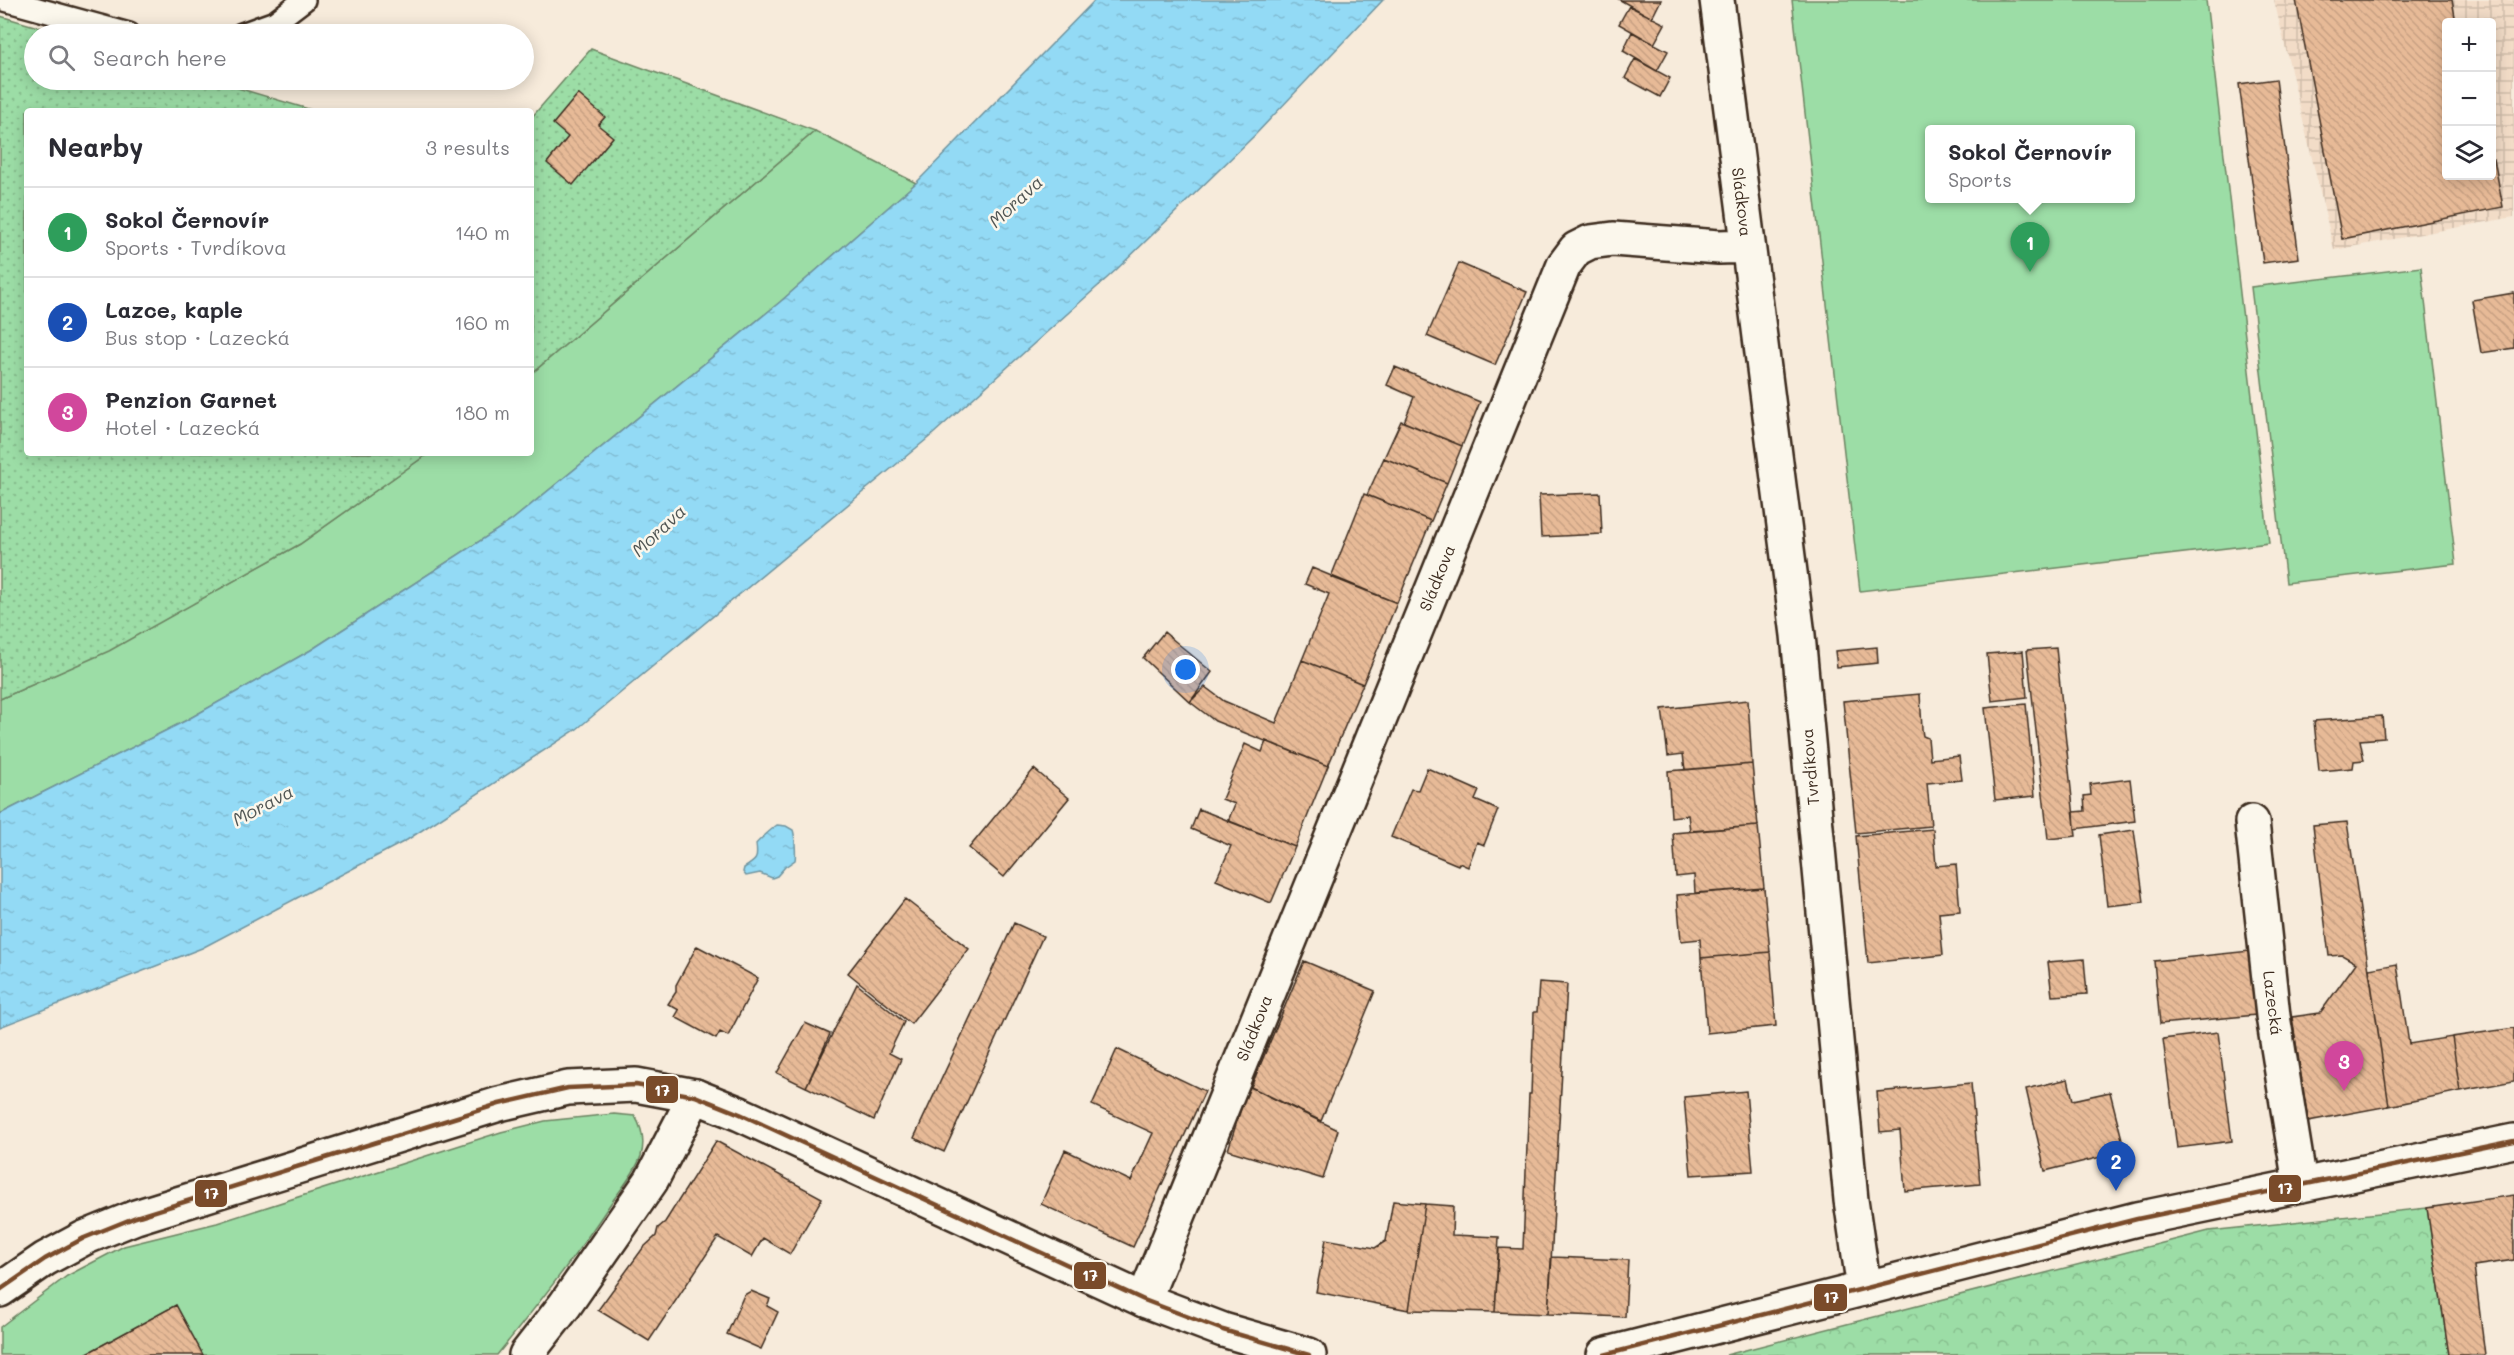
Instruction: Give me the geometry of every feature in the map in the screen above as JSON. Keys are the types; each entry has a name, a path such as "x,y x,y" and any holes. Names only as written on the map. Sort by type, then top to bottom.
{"street":[{"name":"Sládkova","path":"1144,1300 1564,265 1576,249 1590,242 1613,239 1719,247 1748,246 1717,0"},
{"name":"Tvrdíkova","path":"1748,246 1798,635 1852,1211 1864,1289"},
{"name":"Lazecká","path":"2252,822 2273,1016 2300,1184"},
{"path":"0,1290 84,1238 136,1217 499,1104 568,1088 636,1085 695,1096 740,1114 1144,1300 1223,1330 1309,1355"},
{"path":"526,1355 565,1305 651,1181 695,1096"},
{"path":"1605,1355 2094,1229 2514,1141"}],"lane":[{"path":"5,0 93,24"},
{"path":"270,24 304,0"}],"shaded area":[{"path":"2274,0 2514,0 2514,217 2334,250"}],"green space":[{"path":"1792,0 2206,0 2269,543 1860,591"},
{"path":"0,16 28,24 24,24 24,90 245,90 305,108 24,108 24,456 425,456 300,544 109,651 0,699"},
{"path":"591,49 815,131 534,371 534,115"},
{"path":"815,131 916,183 780,302 511,521 311,650 185,721 0,814 0,699 109,650 300,544 425,456 534,456 534,371"},
{"path":"2421,267 2456,564 2286,583 2251,287"},
{"path":"614,1114 635,1116 643,1140 641,1156 628,1181 497,1355 203,1355 176,1305 84,1355 0,1355 0,1327 67,1276 124,1246 217,1223 501,1132 545,1121"},
{"path":"2427,1208 2449,1355 1726,1355 2209,1231"}],"water":[{"name":"Morava","path":"1095,0 1383,0 1254,136 1116,270 933,434 577,729 407,840 202,948 0,1027 0,814 185,721 311,650 511,521 780,302 916,183"},
{"path":"777,825 793,830 795,860 772,878 760,873 746,876 743,872 744,868 756,859 756,844"}],"building":[{"path":"1620,0 1661,0 1652,18"},
{"path":"2296,0 2452,0 2455,18 2442,18 2442,180 2496,180 2496,170 2503,207 2342,239"},
{"path":"1629,6 1665,24 1654,44 1619,24"},
{"path":"1632,32 1668,51 1657,71 1623,51"},
{"path":"1635,59 1670,78 1660,97 1625,78"},
{"path":"2276,79 2299,258 2263,263 2239,84"},
{"path":"578,94 605,117 598,125 613,137 573,185 547,163 568,137 553,124"},
{"path":"1459,263 1527,292 1495,365 1427,336"},
{"path":"2514,293 2514,348 2481,353 2472,300"},
{"path":"1395,367 1480,402 1462,446 1404,422 1414,397 1387,385"},
{"path":"1401,421 1462,446 1447,483 1384,458"},
{"path":"1384,458 1447,483 1431,521 1367,495"},
{"path":"1600,493 1602,534 1541,537 1539,495"},
{"path":"1364,494 1431,521 1397,603 1331,577"},
{"path":"1312,568 1397,603 1363,684 1302,660 1329,594 1305,584"},
{"path":"1164,632 1212,672 1190,702 1143,658"},
{"path":"1877,647 1878,663 1837,667 1835,651"},
{"path":"2056,648 2076,836 2048,839 2027,650"},
{"path":"2023,651 2027,697 1992,701 1987,654"},
{"path":"1302,660 1363,684 1328,766 1215,721 1190,702 1205,687 1224,701 1276,723"},
{"path":"1920,694 1923,736 1928,738 1930,759 1959,756 1962,780 1927,783 1931,826 1856,833 1843,701"},
{"path":"1748,700 1752,764 1685,770 1683,754 1668,756 1662,709"},
{"path":"2026,704 2035,796 1995,800 1985,708"},
{"path":"2382,716 2384,738 2360,740 2364,760 2354,761 2353,768 2319,771 2314,721"},
{"path":"1266,741 1328,766 1295,847 1228,821 1235,804 1222,799 1245,744 1262,752"},
{"path":"1752,764 1758,826 1690,831 1688,815 1671,817 1668,771"},
{"path":"1427,768 1479,791 1475,800 1498,810 1484,845 1477,842 1468,867 1391,837 1411,789 1418,790"},
{"path":"1034,769 1069,798 1004,877 969,848"},
{"path":"2130,779 2135,821 2075,829 2074,812 2085,811 2084,796 2091,795 2090,784"},
{"path":"1199,809 1295,847 1271,903 1216,880 1231,846 1191,829"},
{"path":"2347,822 2389,1106 2308,1121 2292,1017 2320,1013 2356,963 2342,955 2329,956 2313,825"},
{"path":"1758,826 1764,888 1695,893 1694,875 1676,877 1673,833"},
{"path":"1933,829 1936,866 1956,864 1960,911 1939,913 1943,955 1868,963 1856,836"},
{"path":"2134,830 2144,902 2107,906 2099,835"},
{"path":"1764,888 1770,952 1701,958 1700,939 1681,941 1677,895"},
{"path":"905,899 969,949 911,1024 848,973"},
{"path":"1014,923 1043,936 944,1152 914,1138"},
{"path":"697,946 758,978 728,1036 720,1032 716,1039 675,1017 679,1010 668,1004"},
{"path":"2250,951 2256,1015 2160,1024 2154,961"},
{"path":"1770,952 1776,1026 1707,1033 1701,958"},
{"path":"2084,959 2087,994 2052,996 2048,962"},
{"path":"1304,961 1375,991 1321,1121 1251,1087"},
{"path":"2397,964 2409,1044 2452,1037 2460,1091 2389,1106 2369,969"},
{"path":"1539,982 1567,984 1548,1314 1495,1312 1499,1248 1523,1249 1529,1094 1531,1094 1534,1012 1537,1012"},
{"path":"857,984 904,1022 889,1053 901,1059 874,1120 806,1087"},
{"path":"805,1023 830,1034 806,1087 777,1073"},
{"path":"2514,1028 2514,1081 2460,1091 2452,1037"},
{"path":"2218,1032 2232,1141 2177,1148 2163,1039"},
{"path":"1117,1049 1205,1091 1133,1247 1041,1204 1065,1150 1131,1181 1153,1133 1092,1105"},
{"path":"2068,1079 2073,1100 2110,1092 2125,1151 2045,1171 2026,1089"},
{"path":"1971,1083 1980,1184 1905,1191 1900,1130 1880,1132 1877,1092"},
{"path":"1248,1086 1338,1130 1323,1179 1228,1150"},
{"path":"1746,1091 1753,1171 1691,1175 1684,1097"},
{"path":"716,1141 822,1198 790,1254 763,1238 752,1257 718,1237 649,1341 598,1310 643,1248 656,1236 658,1228 665,1222"},
{"path":"2514,1195 2514,1260 2474,1266 2485,1355 2449,1355 2427,1208"},
{"path":"1393,1201 1425,1204 1409,1310 1316,1292 1326,1239 1375,1248 1386,1241"},
{"path":"1425,1204 1453,1206 1452,1235 1499,1237 1495,1312 1409,1310"},
{"path":"1552,1257 1628,1260 1625,1317 1548,1314"},
{"path":"751,1291 770,1299 767,1306 778,1312 761,1349 727,1334 744,1295"},
{"path":"176,1305 203,1355 84,1355"}],"transit line":[{"name":"17","path":"0,1290 45,1259 84,1238 136,1217 499,1104 568,1088 636,1085 695,1096 740,1114 1144,1300 1223,1330 1309,1355"},
{"name":"17","path":"1604,1355 2137,1219 2514,1141"}],"place":[{"name":"Sokol Černovír","path":"2030,272"},
{"name":"Penzion Garnet","path":"2344,1091"},
{"name":"Lazce, kaple","path":"2116,1191"}]}
